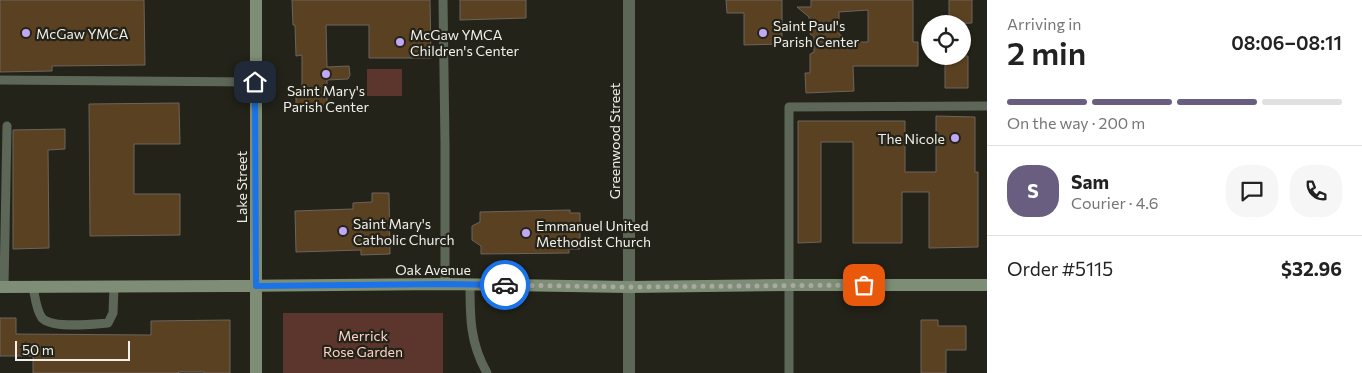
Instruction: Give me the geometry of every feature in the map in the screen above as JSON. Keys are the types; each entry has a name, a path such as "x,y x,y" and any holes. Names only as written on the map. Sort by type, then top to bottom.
{"street":[{"name":"Lake Street","path":"256,0 256,373"},
{"name":"Greenwood Street","path":"629,0 629,373"},
{"name":"Oak Avenue","path":"2,287 445,284 629,287 987,285"}],"lane":[{"path":"443,0 445,284"},
{"path":"0,80 255,82"},
{"path":"789,373 789,107 987,106"},
{"path":"2,287 6,126"},
{"path":"470,284 470,322 473,338 478,356 487,373"},
{"path":"34,287 36,303 41,317 54,324 108,323 113,313 114,287"}],"green space":[{"path":"367,69 402,69 402,96 367,96"},
{"name":"Merrick Rose Garden","path":"283,313 443,313 443,373 283,373"}],"building":[{"path":"0,0 144,0 145,65 52,66 52,71 0,72"},
{"name":"McGaw YMCA Children's Center","path":"292,0 430,0 431,58 369,58 369,25 326,25 327,67 349,66 350,75 348,79 327,80 327,106 296,106 296,92 302,92 302,55 296,56"},
{"path":"460,0 526,0 526,18 460,20"},
{"name":"Saint Paul's Parish Center","path":"726,0 782,0 782,44 744,45 744,13 727,13"},
{"path":"811,0 913,0 913,42 918,42 918,66 853,66 854,91 806,93 805,73 810,73 810,54 814,52 814,37 810,34 809,17 797,7 811,7","holes":["868,10 868,42 842,42 842,36 839,34 839,12"]},
{"path":"949,0 972,0 972,23 971,15 949,15"},
{"path":"945,65 968,65 968,88 945,88"},
{"path":"179,103 180,144 134,144 134,194 180,194 180,235 90,236 89,104"},
{"path":"936,116 975,117 975,172 978,172 978,247 929,248 929,192 902,192 902,243 853,243 853,142 821,142 821,242 798,243 798,121 905,121 905,172 936,172"},
{"path":"65,129 65,149 48,150 49,248 13,249 13,130"},
{"name":"Saint Mary's Catholic Church","path":"372,193 389,193 390,254 361,255 361,250 296,252 295,211 353,209 353,203 372,202"},
{"name":"Emmanuel United Methodist Church","path":"570,210 570,213 580,213 580,249 569,249 569,253 481,254 481,246 472,240 472,226 480,222 480,212"},
{"path":"0,318 16,318 16,334 151,335 151,321 230,320 230,373 33,373 33,356 0,356"},
{"path":"921,320 938,320 938,326 966,326 966,350 946,350 946,373 921,373"}],"way so far":[{"path":"505,285 629,287 864,285"}],"place":[{"name":"McGaw YMCA","path":"26,33"},
{"name":"Saint Paul's Parish Center","path":"763,33"},
{"name":"McGaw YMCA Children's Center","path":"400,42"},
{"name":"Saint Mary's Parish Center","path":"326,74"},
{"name":"The Nicole","path":"955,138"},
{"name":"Saint Mary's Catholic Church","path":"343,231"},
{"name":"Emmanuel United Methodist Church","path":"526,233"}],"route":[{"path":"255,82 256,286 505,285"}]}
